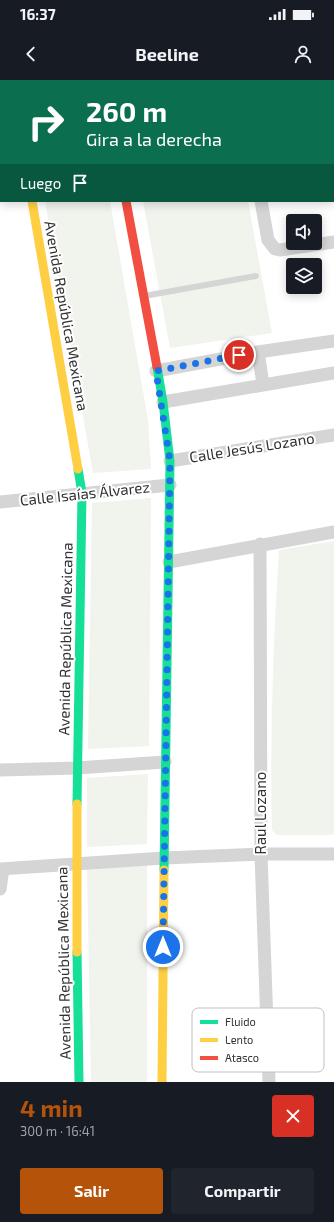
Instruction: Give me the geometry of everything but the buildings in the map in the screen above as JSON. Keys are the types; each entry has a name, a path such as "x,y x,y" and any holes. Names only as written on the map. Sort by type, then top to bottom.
{"main road":[{"name":"Avenida República Mexicana","path":"32,202 82,493 76,863 79,1082"},
{"path":"126,202 156,371 163,402 170,461 162,1082"}],"street":[{"path":"261,202 268,240 275,249 280,250 334,242"},
{"path":"156,371 258,352 334,341"},
{"path":"258,352 263,384"},
{"path":"163,402 263,384 334,374"},
{"name":"Calle Jesús Lozano","path":"170,461 334,435"},
{"name":"Calle Isaías Álvarez","path":"0,502 170,485"},
{"path":"169,562 260,544 334,532"},
{"name":"Raul Lozano","path":"260,544 261,854 266,1008"},
{"path":"0,770 78,768 165,762"},
{"path":"0,889 2,869 164,858 261,854 334,854"},
{"name":"Raul Lozano","path":"269,1072 269,1082"}],"lane":[{"path":"143,296 256,276"}],"shaded area":[{"path":"45,202 110,202 148,420 151,469 93,473"},
{"path":"143,202 248,202 272,333 170,348"},
{"path":"151,498 149,746 88,749 92,503"},
{"path":"334,541 334,834 277,835 272,830 271,760 275,620 279,550"},
{"path":"148,774 147,844 87,847 87,778"},
{"path":"147,864 147,1082 91,1082 87,867"}],"traffic: fast":[{"path":"157,367 170,461 164,870"},
{"path":"77,804 82,493 78,469"},
{"path":"77,952 79,1082"}],"traffic: slow":[{"path":"32,202 78,469"},
{"path":"77,804 77,952"},
{"path":"162,1082 164,870"}],"traffic: jam":[{"path":"126,202 157,367"}],"route":[{"path":"163,947 170,461 163,402 156,371 239,355"}]}
